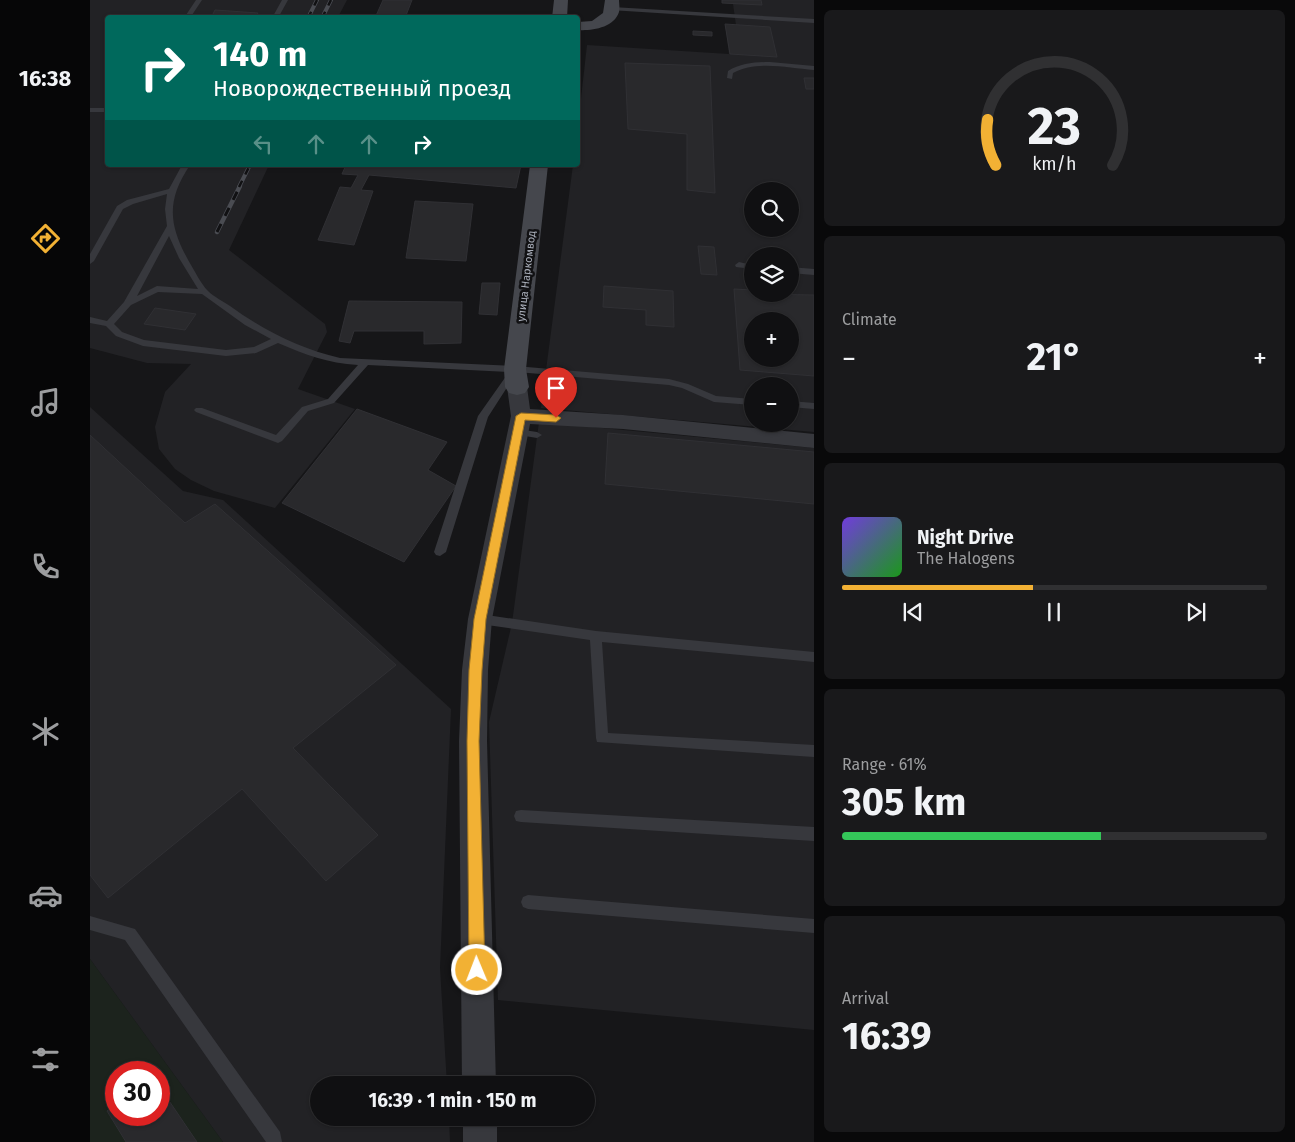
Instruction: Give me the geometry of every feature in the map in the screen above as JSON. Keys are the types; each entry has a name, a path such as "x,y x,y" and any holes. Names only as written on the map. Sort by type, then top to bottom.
{"street":[{"path":"559,15 561,0"},
{"path":"580,26 602,23 608,17 612,4"},
{"name":"улица Наркомвод","path":"516,378 539,167"},
{"path":"479,1076 473,741 475,670 480,619 525,428 516,378"},
{"path":"525,428 633,423 814,441"},
{"path":"480,1126 480,1142"}],"lane":[{"path":"189,15 199,0"},
{"path":"277,15 285,0"},
{"path":"612,4 814,21"},
{"path":"730,78 730,72 734,69 748,65 814,68"},
{"path":"90,110 105,110"},
{"path":"185,167 170,195 171,226 178,250 204,292 248,323 313,355 340,361 366,362 516,378 669,382 685,386 714,399 744,401"},
{"path":"90,261 120,208 130,202 172,190"},
{"path":"109,324 128,303 171,226"},
{"path":"738,266 744,266"},
{"path":"799,271 814,272"},
{"path":"128,303 157,289 204,292"},
{"path":"90,320 109,324 119,334 143,342 226,353 256,350 278,339"},
{"path":"198,410 278,439 305,409 331,401 366,362"},
{"path":"440,552 483,416 516,378"},
{"path":"799,405 814,406"},
{"path":"480,619 596,636 814,657"},
{"path":"596,636 602,738 814,751"},
{"path":"520,816 814,834"},
{"path":"528,902 814,926"},
{"path":"90,924 130,934 274,1138 274,1142"}],"shaded area":[{"path":"90,0 347,0 339,15 105,15 105,167 268,167 229,250 325,324 327,332 298,389 355,409 275,508 214,491 191,480 175,469 159,449 155,427 165,392 191,364 147,363 90,348"},
{"path":"722,0 814,0 814,432 799,431 799,377 744,377 744,426 541,408 573,167 580,167 580,107 587,45 729,54 725,24 736,25 733,4 722,3"},
{"path":"90,407 183,491 223,500 451,709 440,968 446,1076 310,1076 310,1126 449,1126 450,1142 223,1142 170,1069 170,1061 164,1061 90,959"},
{"path":"539,422 814,448 814,1030 498,1000 489,722 512,623"},
{"path":"90,959 164,1061 105,1061 105,1126 170,1126 170,1069 223,1142 90,1142"}],"building":[{"path":"383,0 412,0 406,15 376,15"},
{"path":"722,0 761,0 762,5 722,3"},
{"path":"215,10 258,13 257,15 212,15"},
{"path":"725,24 770,27 777,57 730,54"},
{"path":"693,31 712,32 712,36 693,35"},
{"path":"625,63 710,66 715,193 687,190 687,134 628,129"},
{"path":"804,78 814,78 814,89 806,89"},
{"path":"345,167 521,167 516,188 369,175 361,190 373,191 354,245 318,240 340,187 351,188 358,175 342,174"},
{"path":"415,201 473,204 466,261 406,258"},
{"path":"698,246 714,247 717,275 701,274"},
{"path":"482,283 500,283 497,315 479,314"},
{"path":"604,286 673,291 674,327 646,325 646,310 603,307"},
{"path":"734,289 744,290 744,302 799,302 799,295 814,295 814,376 740,370"},
{"path":"349,301 462,302 461,343 424,344 424,331 354,331 350,343 339,341"},
{"path":"155,308 196,314 185,330 144,324"},
{"path":"357,409 447,442 428,470 456,486 404,562 282,503"},
{"path":"608,433 814,452 814,504 605,484"},
{"path":"90,435 185,523 215,504 396,665 293,748 378,835 326,881 242,789 108,898 90,875"},
{"path":"170,1102 197,1142 126,1142 116,1126 170,1126"}],"railway":[{"path":"310,15 317,0"},
{"path":"324,15 331,0"},
{"path":"239,187 249,167"},
{"path":"217,232 240,186"}],"route":[{"path":"477,970 473,741 475,670 480,619 521,416 556,418"}]}
